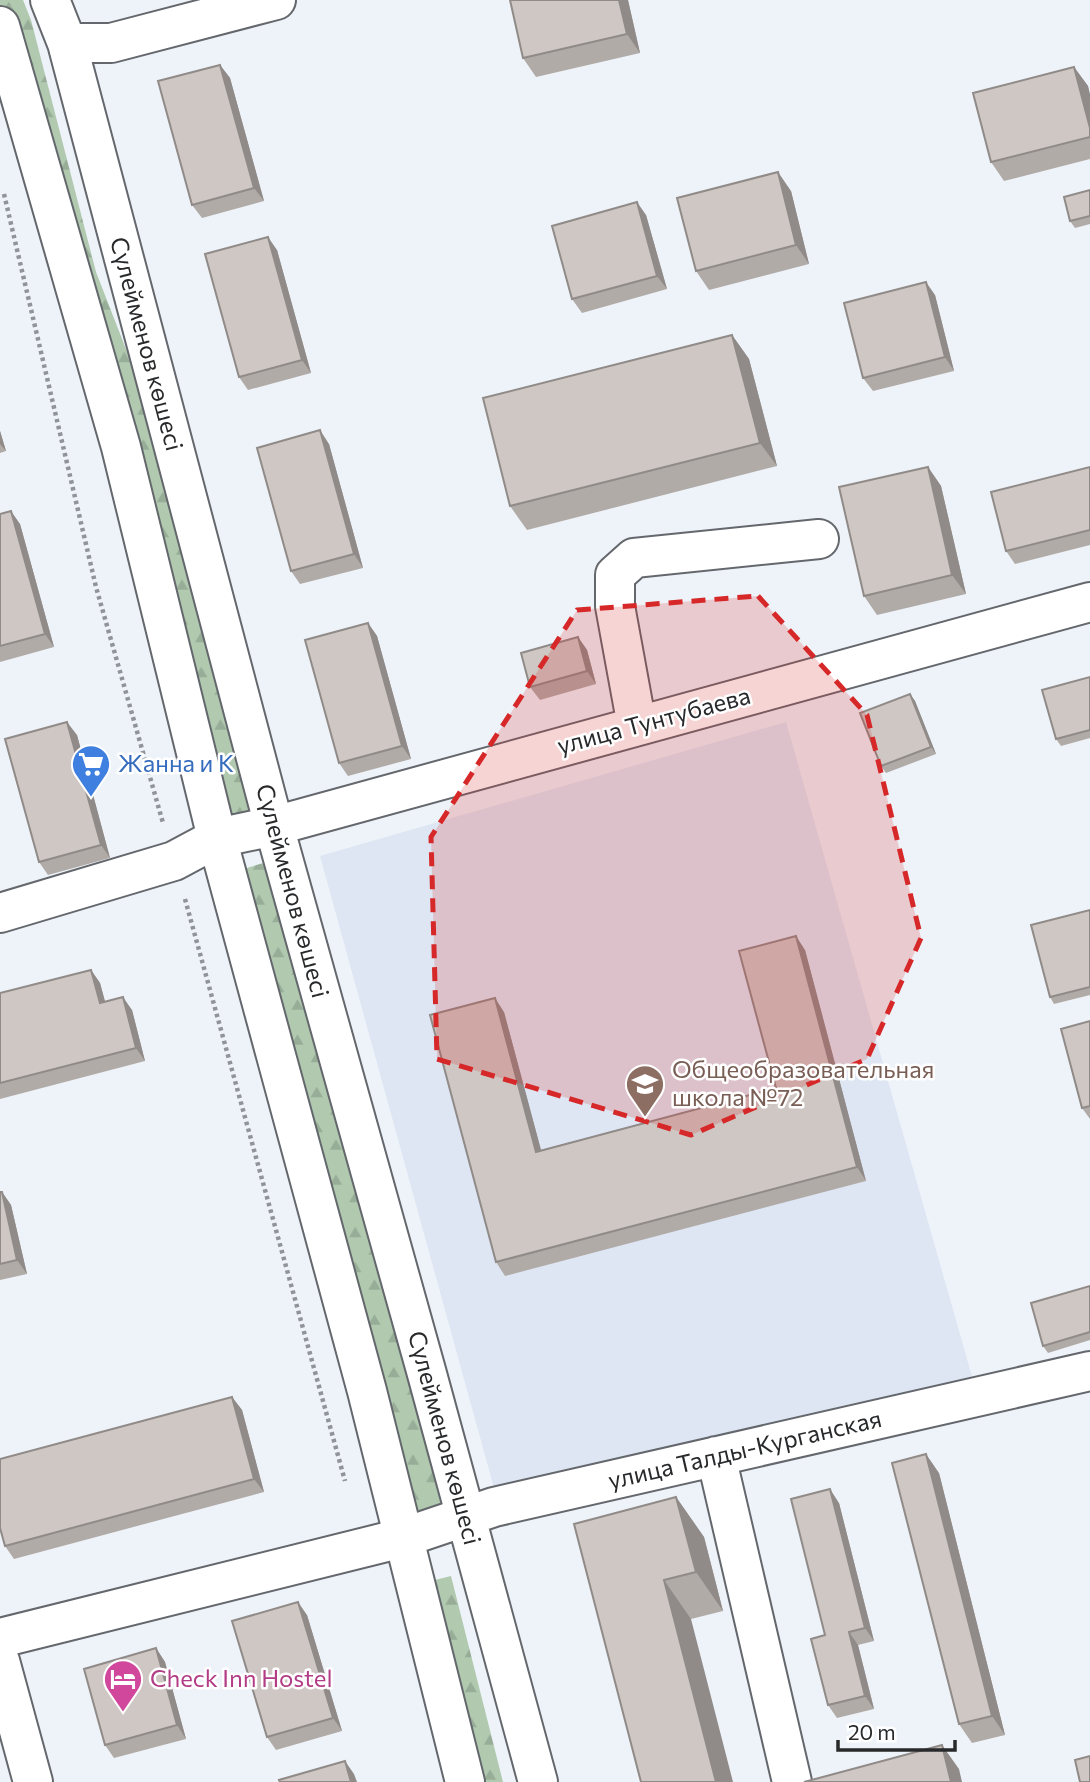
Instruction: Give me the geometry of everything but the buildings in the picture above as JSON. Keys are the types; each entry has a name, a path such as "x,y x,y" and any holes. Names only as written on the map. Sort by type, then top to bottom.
{"street":[{"name":"Сүлейменов көшесі","path":"50,0 67,43 274,826 538,1782"},
{"path":"67,43 111,43 276,0"},
{"name":"Сүлейменов көшесі","path":"0,26 121,447 217,838 367,1391 465,1782"},
{"path":"637,726 615,606 615,575 634,558 819,540"},
{"name":"улица Тунтубаева","path":"0,913 174,861 217,838 274,826 1090,602"},
{"name":"улица Талды-Курганская","path":"0,1638 402,1538 494,1507 1090,1371"},
{"path":"716,1456 792,1782"},
{"path":"0,1661 33,1782"}],"path":[{"path":"3,188 96,587 347,1486"}],"highlighted area":[{"path":"758,596 867,715 921,938 867,1059 691,1135 437,1059 431,837 577,610"}],"shaded area":[{"name":"Общеобразовательная школа №72","path":"786,722 973,1380 494,1488 320,856"}],"green space":[{"path":"0,0 23,0 31,20 96,272 152,416 256,813 224,821 0,8"},
{"path":"270,861 442,1507 409,1515 240,870"},
{"path":"451,1576 503,1782 470,1782 419,1584"}],"place":[{"name":"Жанна и К","path":"91,798"},
{"name":"Общеобразовательная школа №72","path":"645,1118"},
{"name":"Check Inn Hostel","path":"123,1713"}]}
